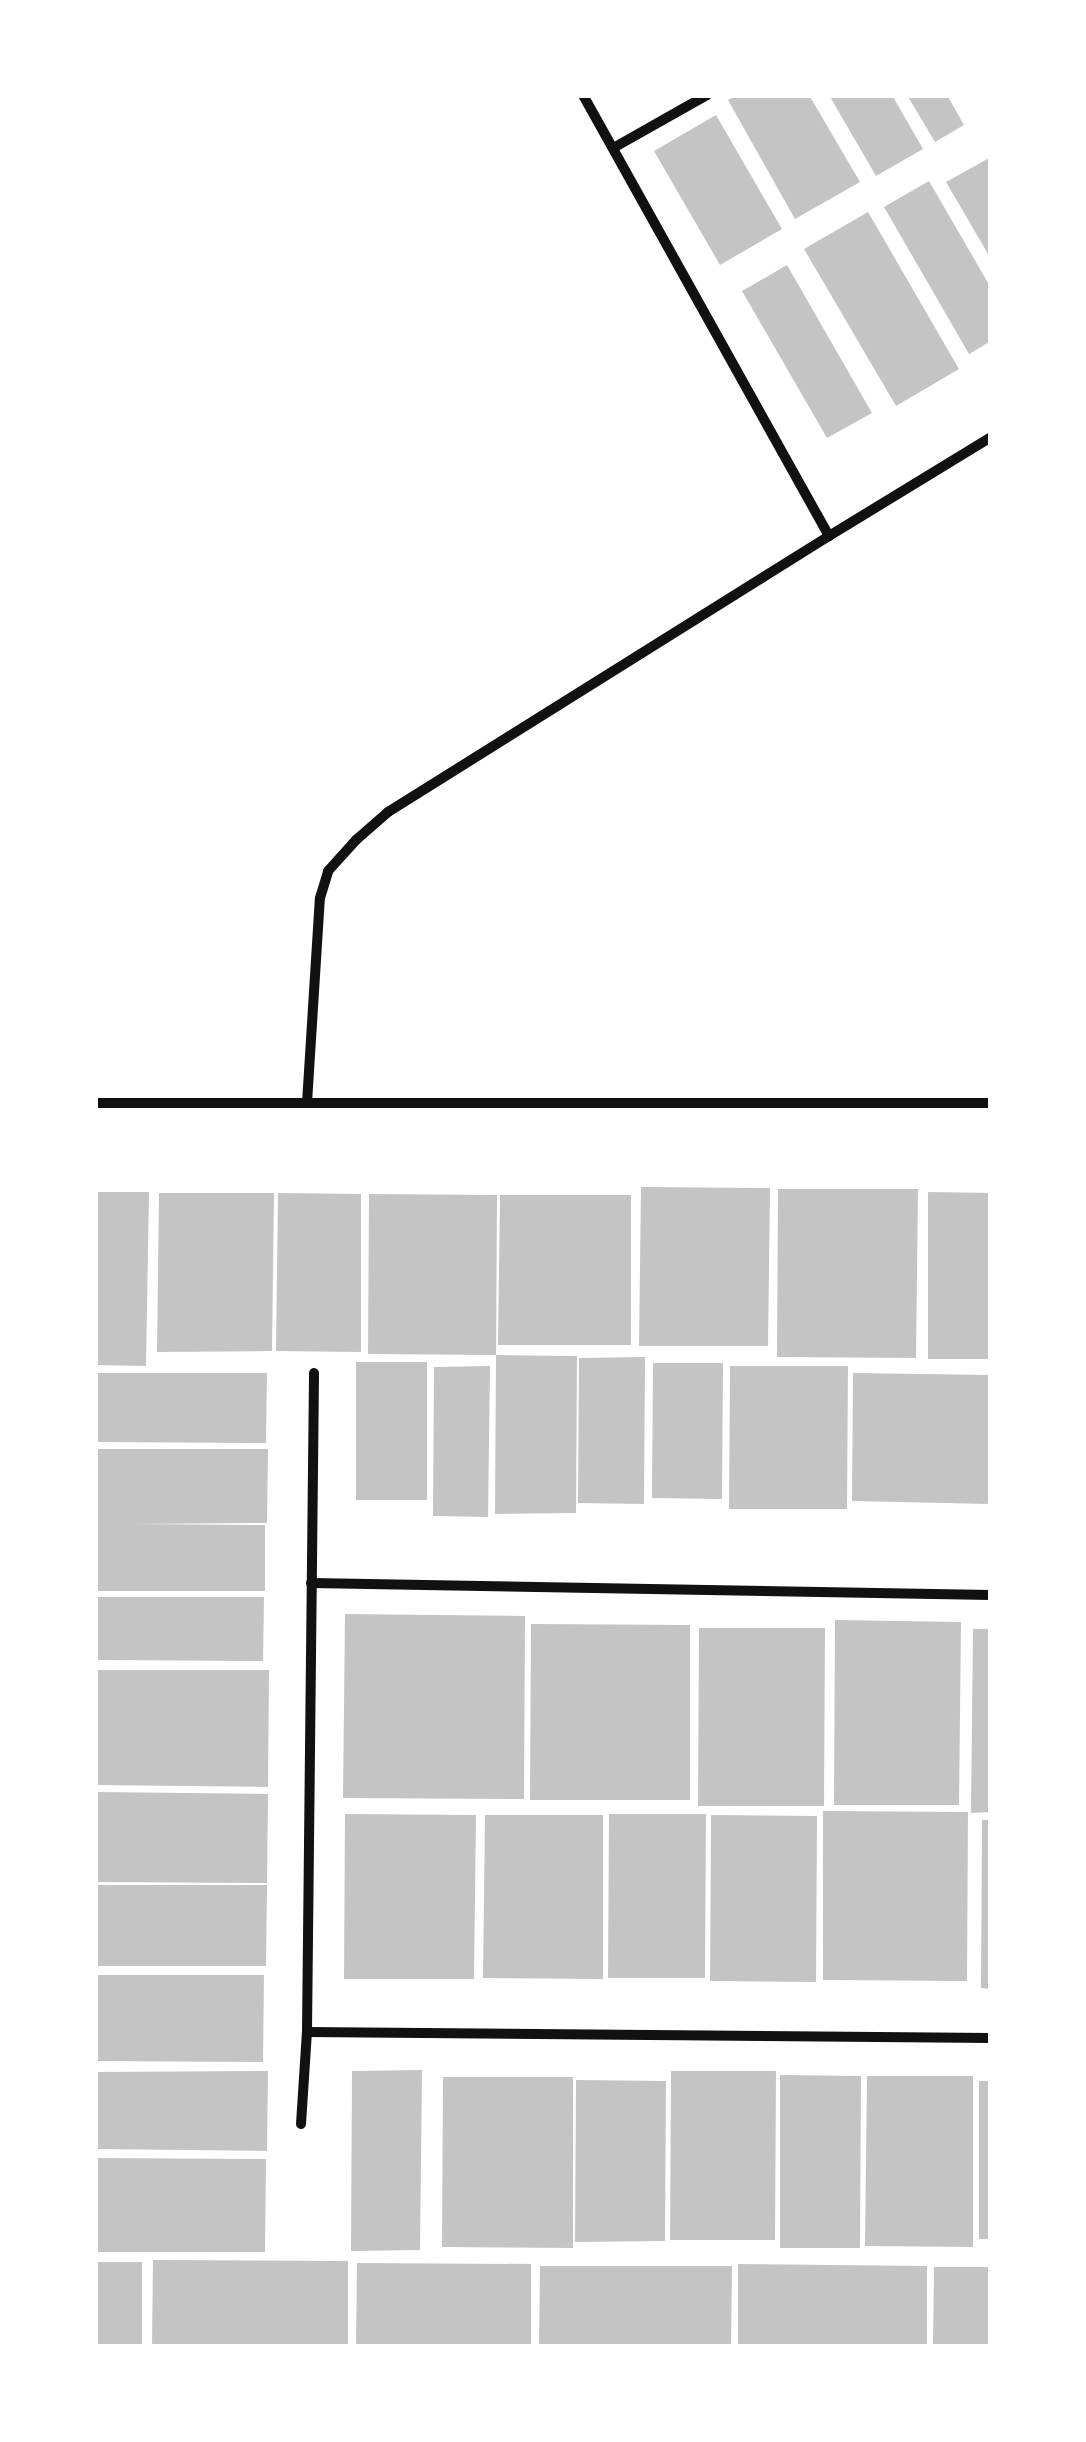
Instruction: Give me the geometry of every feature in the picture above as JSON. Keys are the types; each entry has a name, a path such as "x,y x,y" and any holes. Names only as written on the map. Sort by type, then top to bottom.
{"street":[{"path":"584,95 829,536"},
{"path":"614,146 707,95"},
{"path":"307,1103 320,898 328,871 356,840 388,812 991,438"},
{"path":"95,1103 991,1103"},
{"path":"301,2124 307,2032 314,1373"},
{"path":"311,1583 991,1595"},
{"path":"307,2032 991,2038"}],"building":[{"path":"737,95 809,95 860,182 795,219 728,100"},
{"path":"829,95 892,95 923,149 876,176"},
{"path":"907,95 947,95 964,125 935,142"},
{"path":"716,115 782,229 720,265 654,151"},
{"path":"991,157 991,259 946,182"},
{"path":"929,181 991,288 991,341 969,354 884,207"},
{"path":"868,212 959,369 896,406 804,249"},
{"path":"787,265 872,413 827,438 742,291"},
{"path":"641,1187 770,1188 768,1346 639,1346"},
{"path":"778,1189 918,1189 916,1358 777,1357"},
{"path":"95,1192 149,1192 146,1366 95,1365"},
{"path":"928,1192 991,1193 991,1359 928,1359"},
{"path":"159,1193 274,1193 272,1351 157,1352"},
{"path":"278,1193 361,1194 361,1352 276,1351"},
{"path":"369,1194 497,1195 496,1355 368,1354"},
{"path":"500,1195 631,1195 631,1345 498,1345"},
{"path":"496,1355 577,1356 576,1513 495,1514"},
{"path":"645,1357 644,1504 578,1503 579,1358"},
{"path":"356,1362 427,1362 427,1500 356,1500"},
{"path":"653,1363 723,1363 722,1499 652,1498"},
{"path":"490,1366 488,1517 433,1516 434,1367"},
{"path":"730,1366 848,1366 847,1509 729,1509"},
{"path":"95,1373 267,1373 266,1443 95,1442"},
{"path":"853,1373 991,1375 991,1504 852,1501"},
{"path":"95,1449 268,1449 267,1523 134,1524 265,1525 265,1591 95,1591"},
{"path":"95,1597 264,1597 263,1661 95,1660"},
{"path":"345,1614 525,1616 524,1799 343,1798"},
{"path":"835,1620 961,1622 959,1805 834,1805"},
{"path":"531,1624 690,1625 690,1800 530,1800"},
{"path":"699,1628 825,1628 824,1806 698,1806"},
{"path":"973,1629 991,1629 991,1812 971,1813"},
{"path":"95,1670 269,1670 268,1787 95,1785"},
{"path":"95,1792 268,1794 267,1883 95,1882"},
{"path":"823,1811 968,1812 967,1981 823,1980"},
{"path":"345,1814 476,1815 474,1979 344,1979"},
{"path":"609,1814 706,1814 705,1978 608,1978"},
{"path":"485,1815 603,1815 603,1979 483,1978"},
{"path":"711,1815 817,1816 816,1982 710,1981"},
{"path":"982,1820 991,1820 991,1989 981,1988"},
{"path":"95,1885 267,1885 266,1966 95,1966"},
{"path":"95,1975 264,1975 263,2062 95,2061"},
{"path":"422,2070 420,2250 351,2251 352,2071"},
{"path":"268,2071 267,2151 95,2149 95,2072"},
{"path":"671,2071 776,2071 775,2240 670,2240"},
{"path":"780,2075 861,2076 860,2248 780,2248"},
{"path":"867,2076 973,2076 973,2247 865,2246"},
{"path":"443,2077 573,2077 573,2248 442,2247"},
{"path":"576,2080 666,2081 665,2241 575,2242"},
{"path":"979,2081 991,2081 991,2239 979,2239"},
{"path":"95,2158 266,2159 265,2252 95,2252"},
{"path":"153,2260 348,2261 348,2347 152,2347"},
{"path":"95,2262 142,2262 142,2347 95,2347"},
{"path":"357,2263 531,2264 531,2347 356,2347"},
{"path":"738,2264 927,2266 927,2347 738,2347"},
{"path":"540,2266 732,2266 731,2347 539,2347"},
{"path":"934,2267 991,2267 991,2347 933,2347"}]}
